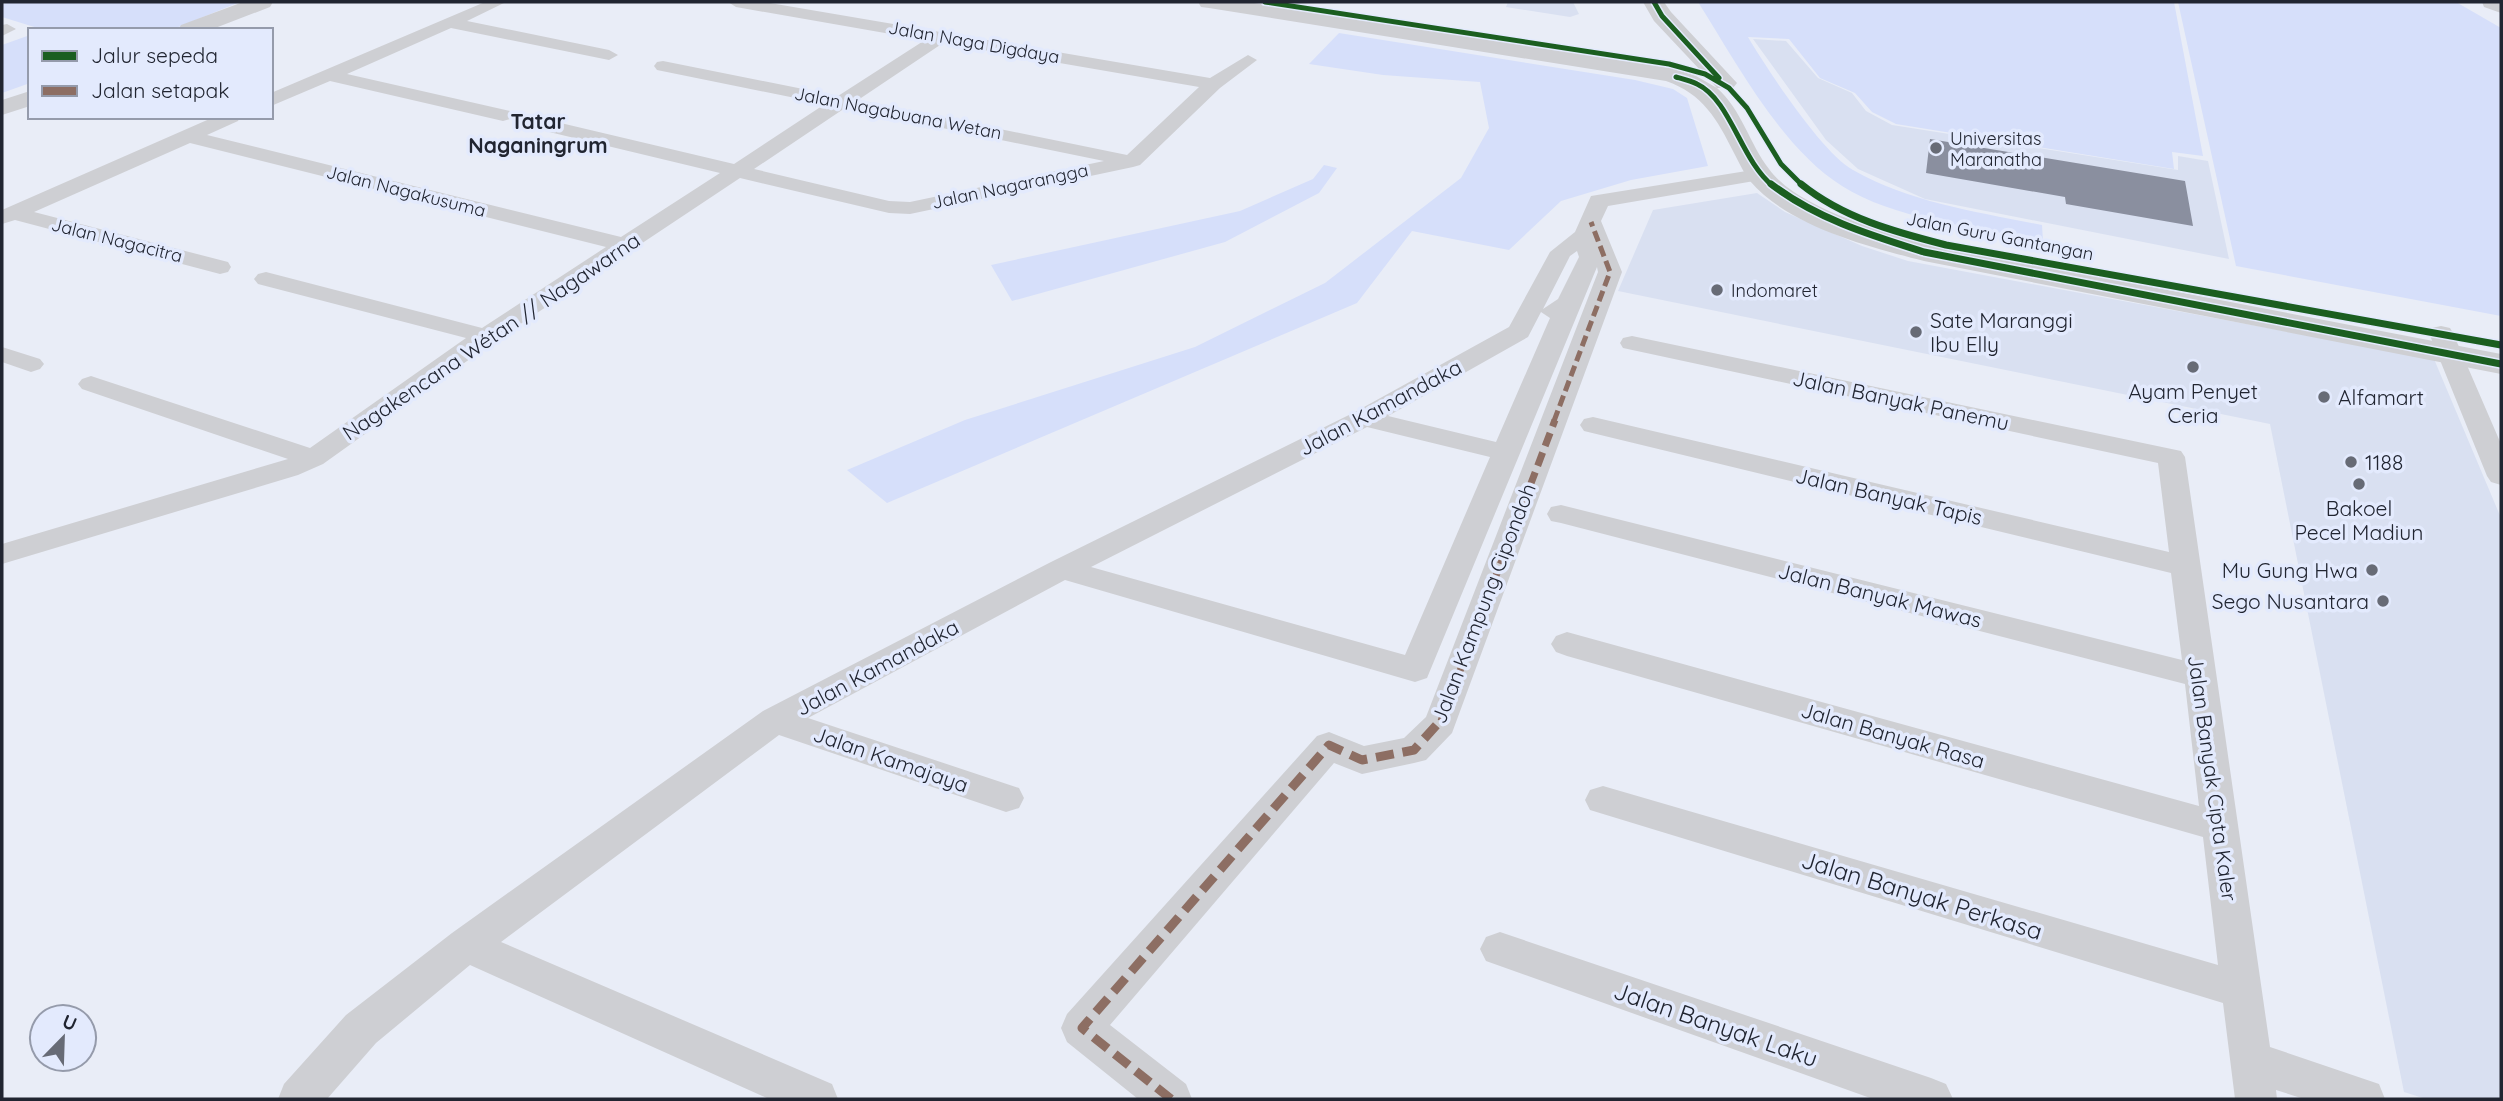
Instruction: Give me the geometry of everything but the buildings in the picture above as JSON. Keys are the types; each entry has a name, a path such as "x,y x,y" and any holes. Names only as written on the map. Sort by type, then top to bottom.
{"street":[{"path":"194,28 262,2"},
{"path":"215,28 282,2"},
{"path":"273,99 498,2"},
{"name":"Jalan Naga Digdaya","path":"737,2 764,4 1213,84"},
{"name":"Jalan Guru Gantangan","path":"1209,2 1621,61 1688,68 1725,83 1735,91 1746,106 1772,173"},
{"name":"Jalan Guru Gantangan","path":"1265,2 1621,61 1698,84 1708,91 1722,108 1789,198 1820,216 1855,231 1924,252 2445,344 2501,345"},
{"path":"2492,2 2501,7"},
{"path":"1621,61 1654,39 1658,9"},
{"path":"1658,9 1725,83"},
{"path":"450,23 610,55"},
{"name":"Nagakencana Wétan // Nagawarna","path":"2,554 288,469 313,458 486,336 942,36"},
{"path":"1133,161 1213,84 1248,60"},
{"name":"Jalan Nagabuana Wetan","path":"663,66 1133,161"},
{"path":"328,75 503,115"},
{"path":"2,100 28,91"},
{"path":"2,108 28,99"},
{"path":"7,216 226,119"},
{"name":"Jalan Nagarangga","path":"548,126 889,207 910,208 1133,161"},
{"name":"Jalan Nagakusuma","path":"187,136 624,245"},
{"path":"1062,569 1415,670 1568,303 1590,257 1588,229 1599,201 1772,173"},
{"name":"Jalan Nagacitra","path":"7,216 220,267"},
{"path":"1519,332 1561,252 1588,229"},
{"name":"Jalan Kampung Cipondoh","path":"1171,1099 1082,1028 1329,745 1362,760 1414,750 1440,724 1610,272 1588,229"},
{"path":"266,279 486,336"},
{"name":"Jalan Kamandaka","path":"299,1099 361,1029 466,946 775,720 1062,569 1364,418 1568,303"},
{"name":"Jalan Banyak Panemu","path":"1632,343 2171,457"},
{"path":"2445,344 2501,476"},
{"name":"Jalan Guru Gantangan","path":"2445,344 2501,364"},
{"path":"2,354 31,364"},
{"path":"91,384 313,458"},
{"path":"1364,418 1507,453"},
{"name":"Jalan Banyak Tapis","path":"1593,425 2185,566"},
{"name":"Jalan Banyak Cipta Kaler","path":"2171,457 2253,1080"},
{"name":"Jalan Banyak Mawas","path":"1561,514 2199,676"},
{"name":"Jalan Banyak Rasa","path":"1567,644 2220,827"},
{"name":"Jalan Kamajaya","path":"775,720 1006,798"},
{"name":"Jalan Banyak Perkasa","path":"1603,800 2241,990"},
{"path":"466,946 817,1099"},
{"name":"Jalan Banyak Laku","path":"1500,949 1931,1099"},
{"path":"2253,1080 2364,1099"}],"shaded area":[{"path":"240,2 176,28 38,28 2,17 2,4"},
{"path":"1508,2 1573,2 1579,14 1570,17 1506,7"},
{"path":"1698,2 2174,2 2203,156 2172,152 2174,169 1896,124 1872,112 1855,93 1820,78 1789,39 1748,37 1781,89 1811,129 1840,161 1853,170 1898,191 1922,198 1969,211 2042,225 2043,241 1913,215 1863,198 1820,170 1799,150 1761,102"},
{"path":"2178,2 2456,2 2501,28 2501,316 2236,266"},
{"path":"1339,33 1635,80 1673,89 1687,98 1708,166 1631,180 1561,201 1509,250 1412,231 1357,303 887,503 847,470 965,420 1195,347 1325,283 1461,178 1489,128 1480,82 1383,75 1309,64"},
{"path":"28,36 28,84 2,93 2,45"},
{"name":"Universitas Maranatha","path":"1753,39 1786,41 1818,78 1852,93 1866,111 1892,125 2178,170 2178,156 2208,161 2229,259 1925,199 1858,169 1826,140"},
{"path":"1324,165 1337,168 1319,193 1225,242 1012,301 991,265 1240,211 1313,179"},
{"path":"1757,193 1785,212 1862,246 1908,261 2434,359 2501,518 2501,1099 2426,1099 2404,1092 2270,424 1618,291 1653,210"}],"marked path":[{"path":"1171,1099 1082,1028 1329,745 1362,760 1414,750 1440,724 1610,272 1591,222"}],"cycle path":[{"path":"1265,2 1669,64 1705,74 1718,80 1738,97 1781,164 1822,199 1882,227 1946,245 2501,345"},
{"path":"1654,2 1662,16 1719,78"},
{"path":"1676,77 1698,84 1708,91 1722,108 1759,175 1789,198 1845,227 1924,252 2501,364"}],"place":[{"name":"Universitas Maranatha","path":"1936,148"},
{"name":"Indomaret","path":"1717,290"},
{"name":"Sate Maranggi Ibu Elly","path":"1916,332"},
{"name":"Ayam Penyet Ceria","path":"2193,367"},
{"name":"Alfamart","path":"2324,397"},
{"name":"1188","path":"2351,462"},
{"name":"Bakoel Pecel Madiun","path":"2359,484"},
{"name":"Mu Gung Hwa","path":"2372,570"},
{"name":"Sego Nusantara","path":"2383,601"}],"district":[{"name":"Tatar Naganingrum","path":"538,133"}]}
